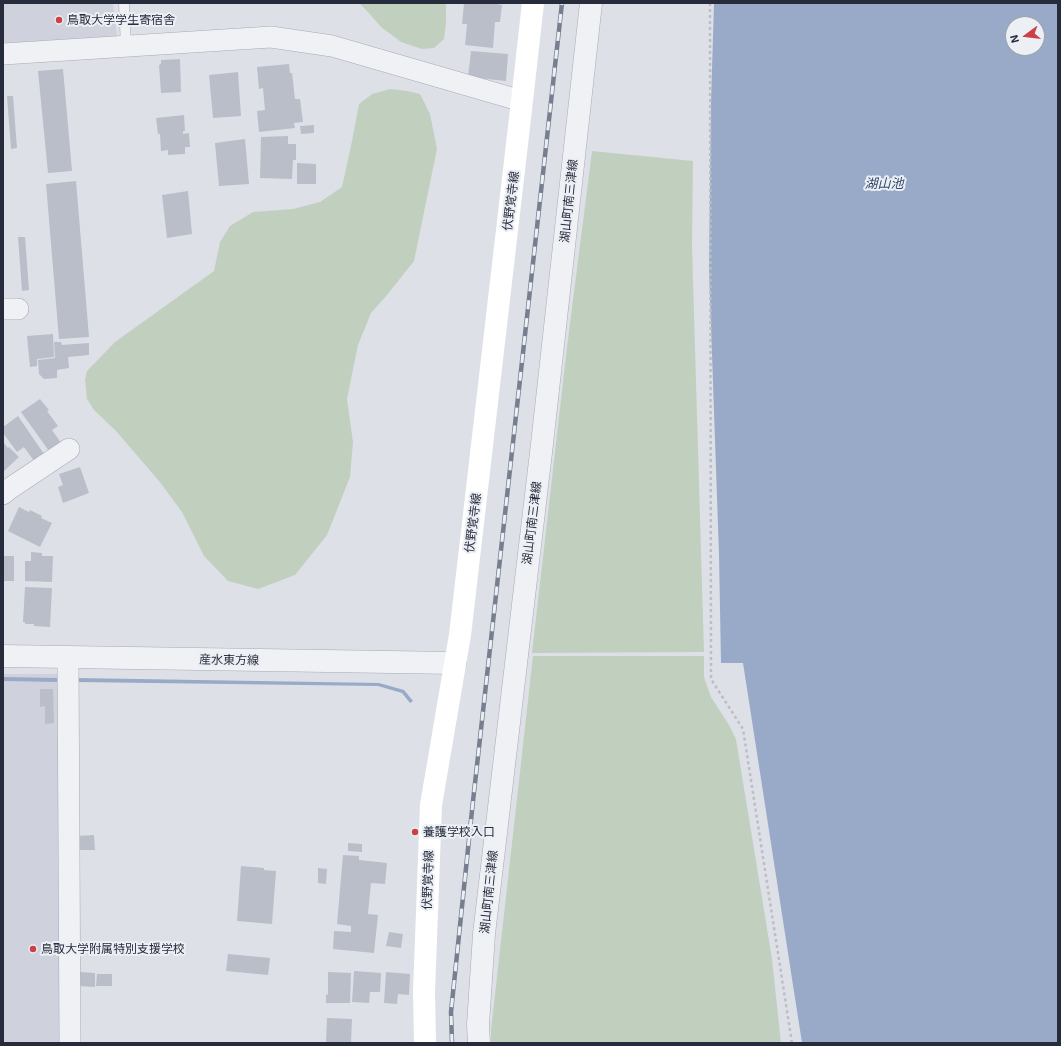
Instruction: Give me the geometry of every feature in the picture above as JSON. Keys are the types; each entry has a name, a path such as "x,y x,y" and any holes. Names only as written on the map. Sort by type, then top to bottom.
{"main road":[{"name":"伏野覚寺線","path":"425,1043 424,992 431,805 460,635 533,3"}],"street":[{"name":"湖山町南三津線","path":"479,1043 478,1025 484,934 592,3"},
{"path":"3,54 271,36 332,46 522,101"},
{"path":"3,494 69,449"},
{"name":"産水東方線","path":"3,656 455,663"},
{"path":"68,658 70,1043"}],"lane":[{"path":"124,3 126,46"}],"path":[{"path":"710,3 712,679 743,729 792,1043"}],"shaded area":[{"name":"鳥取大学学生寄宿舎","path":"3,3 113,3 117,37 3,43"},
{"name":"鳥取大学附属特別支援学校","path":"3,674 60,674 62,1042 3,1043"}],"green space":[{"path":"359,3 446,3 444,39 434,48 422,49 401,42 381,27"},
{"path":"390,89 420,94 430,114 437,149 414,261 371,313 358,345 347,399 353,442 350,477 327,535 295,575 258,589 228,581 204,556 182,512 159,481 116,431 94,410 87,399 85,380 87,371 115,342 214,271 220,242 230,226 253,212 293,209 320,202 342,187 359,104 372,94"},
{"path":"592,151 693,161 692,245 704,652 532,653 567,347"},
{"path":"533,656 704,656 704,677 711,697 736,739 772,959 781,1043 491,1043 491,1030"}],"water":[{"name":"湖山池","path":"714,3 1058,3 1058,1043 802,1043 743,663 721,663 719,554 709,269"},
{"path":"3,677 57,678 58,682 3,681"},
{"path":"77,678 379,683 404,690 413,701 410,703 402,693 378,686 77,682"}],"building":[{"path":"464,3 492,3 502,5 500,22 495,22 493,48 465,45 467,24 462,24"},
{"path":"471,51 508,54 506,81 468,77"},
{"path":"180,59 181,92 161,93 159,65 161,64 161,60"},
{"path":"289,64 290,73 292,73 295,99 300,99 303,122 294,123 295,128 259,132 257,111 265,110 263,88 259,89 257,67"},
{"path":"63,69 72,171 48,173 38,71"},
{"path":"238,72 241,116 213,118 209,75"},
{"path":"7,96 13,96 17,148 11,149"},
{"path":"184,115 185,131 183,131 183,134 189,133 190,147 185,147 185,154 168,155 168,150 161,151 160,134 158,134 156,118"},
{"path":"314,125 314,133 301,134 300,126"},
{"path":"288,136 288,144 296,144 296,160 293,160 292,179 260,178 261,137"},
{"path":"245,139 249,184 219,186 215,143"},
{"path":"297,163 316,164 316,184 297,184"},
{"path":"76,181 89,337 59,339 46,184"},
{"path":"188,191 192,234 167,238 162,195"},
{"path":"18,237 25,237 29,290 22,291"},
{"path":"53,334 54,357 37,359 37,366 30,367 27,336"},
{"path":"54,342 61,342 62,345 89,343 89,355 68,357 69,368 57,370 57,378 44,379 39,374 38,360 55,358"},
{"path":"40,399 49,410 47,411 58,426 52,430 61,443 49,451 21,412"},
{"path":"18,416 44,454 34,461 24,447 17,452 3,433 3,427"},
{"path":"3,442 19,457 4,471 3,470"},
{"path":"80,467 89,493 63,503 58,487 63,485 59,474"},
{"path":"19,507 29,512 30,510 42,516 41,518 52,523 40,547 8,531"},
{"path":"31,552 42,553 42,556 53,556 52,582 25,581 25,561 31,561"},
{"path":"3,556 14,556 14,581 3,581"},
{"path":"25,587 52,588 50,627 34,626 34,624 25,624 25,622 23,622"},
{"path":"40,689 53,689 54,723 45,724 45,706 40,707"},
{"path":"94,835 95,850 76,850 76,836"},
{"path":"348,843 362,844 362,852 348,851"},
{"path":"343,855 359,856 359,860 387,863 385,884 371,883 368,914 378,915 374,953 333,949 334,931 351,932 351,926 337,924"},
{"path":"241,866 264,868 264,870 276,871 272,924 237,921"},
{"path":"318,868 327,869 326,884 318,883"},
{"path":"389,932 403,934 401,948 386,946"},
{"path":"228,954 270,958 268,975 226,971"},
{"path":"354,971 381,973 380,992 370,992 369,1003 352,1002"},
{"path":"80,972 95,973 95,987 79,986"},
{"path":"328,972 351,973 350,1003 326,1003 326,994 328,995"},
{"path":"386,972 410,974 409,995 398,994 397,1004 384,1003"},
{"path":"97,974 112,974 112,986 96,986"},
{"path":"327,1018 352,1019 351,1043 326,1043"}],"railway":[{"path":"452,1043 451,1012 473,801 562,3"}],"place":[{"name":"鳥取大学学生寄宿舎","path":"59,20"},
{"name":"養護学校入口","path":"415,832"},
{"name":"鳥取大学附属特別支援学校","path":"33,949"}]}
